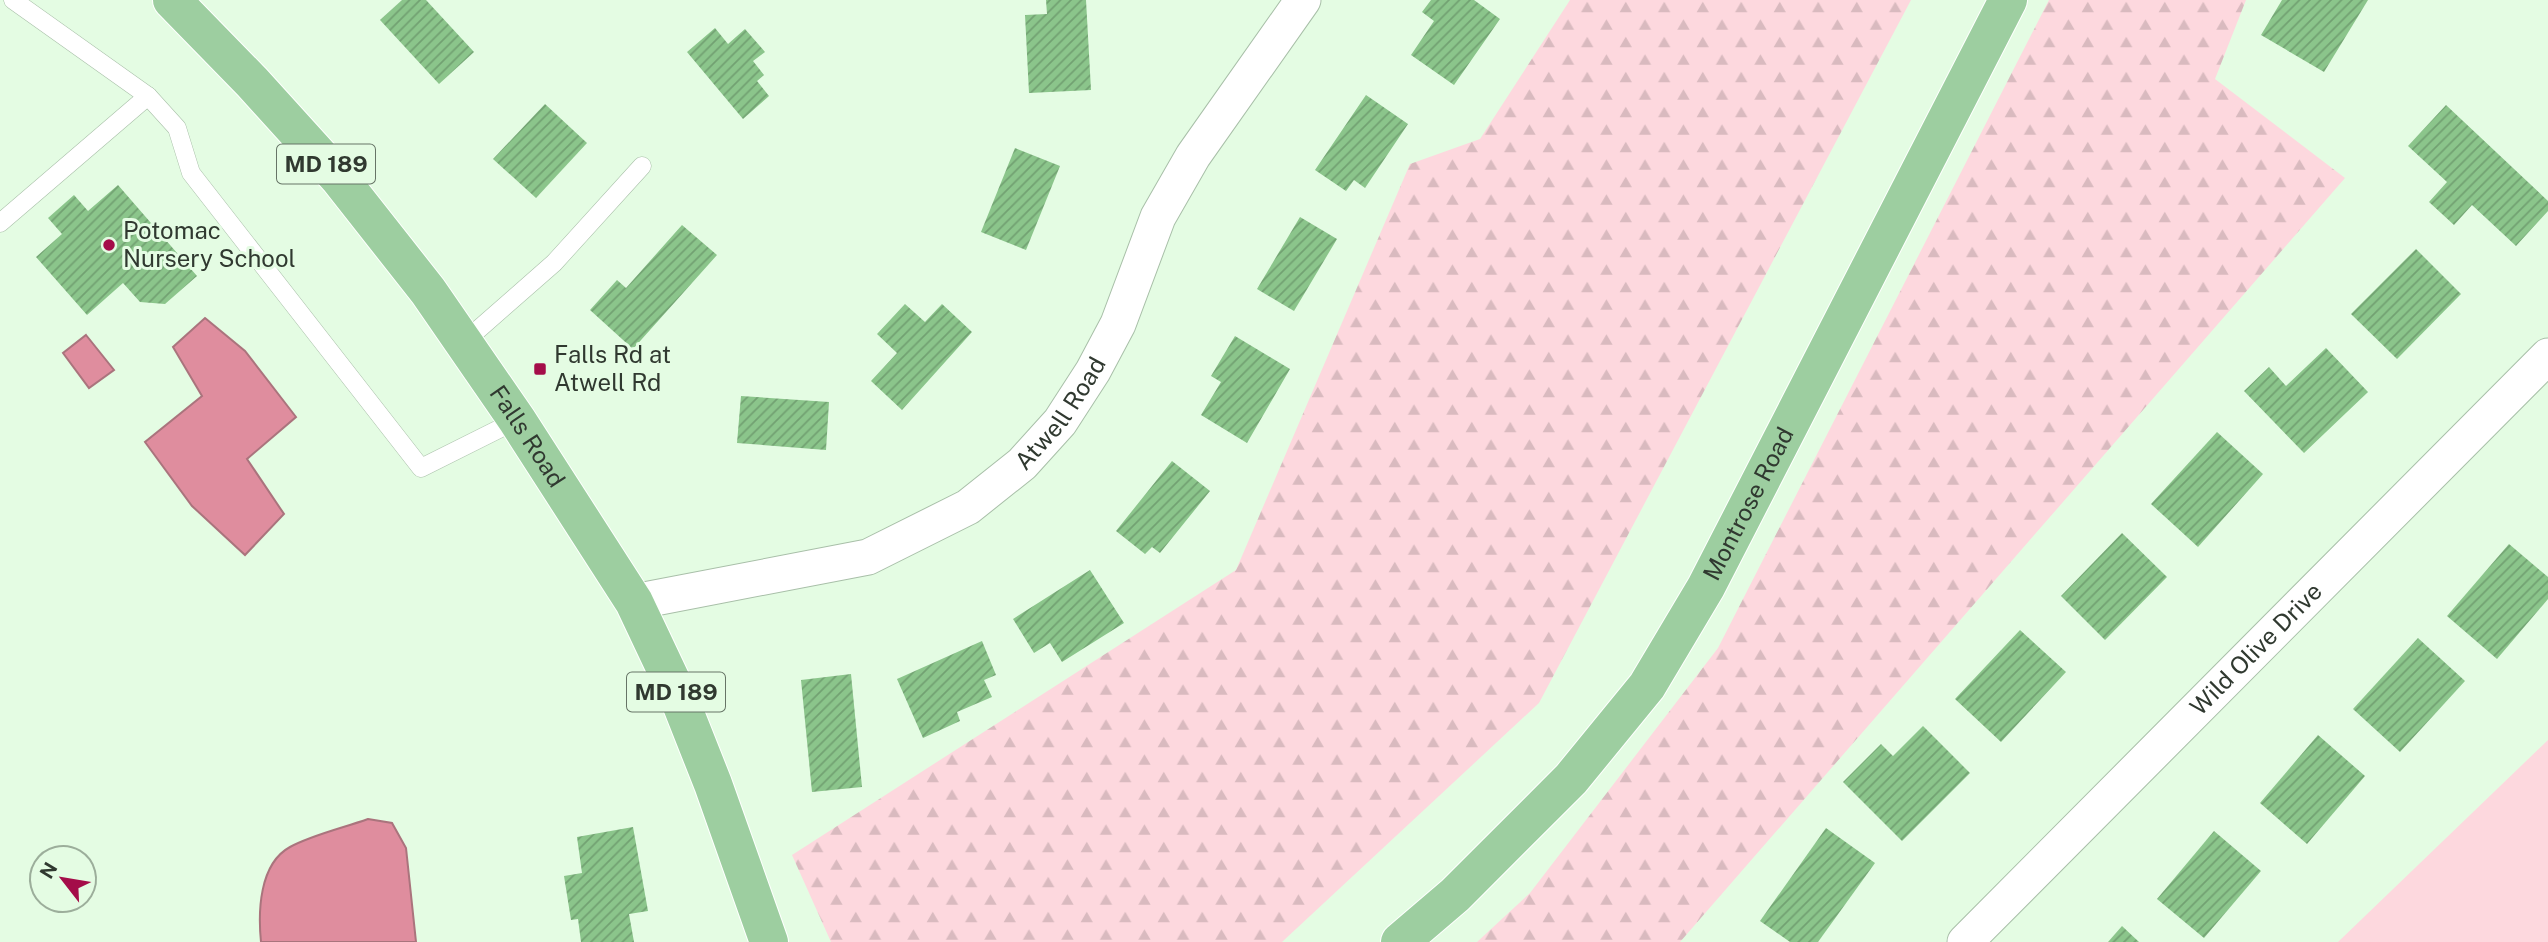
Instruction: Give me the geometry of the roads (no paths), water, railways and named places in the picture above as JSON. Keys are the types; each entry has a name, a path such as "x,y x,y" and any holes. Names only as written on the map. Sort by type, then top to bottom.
{"main road":[{"name":"Falls Road","path":"172,0 252,82 339,178 428,291 517,420 634,602 677,693 721,804 769,942"},
{"name":"Montrose Road","path":"1399,942 1455,895 1571,779 1647,686 1706,587 2008,0"}],"street":[{"name":"Atwell Road","path":"634,602 868,557 968,507 1022,464 1060,422 1093,371 1118,324 1158,218 1193,156 1291,4"},
{"name":"Wild Olive Drive","path":"1965,942 2548,356"}],"lane":[{"path":"13,0 148,96 177,128 191,173 421,468 517,420"},
{"path":"0,223 148,96"},
{"path":"464,342 554,263 642,166"}],"place":[{"name":"Potomac Nursery School","path":"109,245"},
{"name":"Falls Rd at Atwell Rd","path":"540,369"}]}
